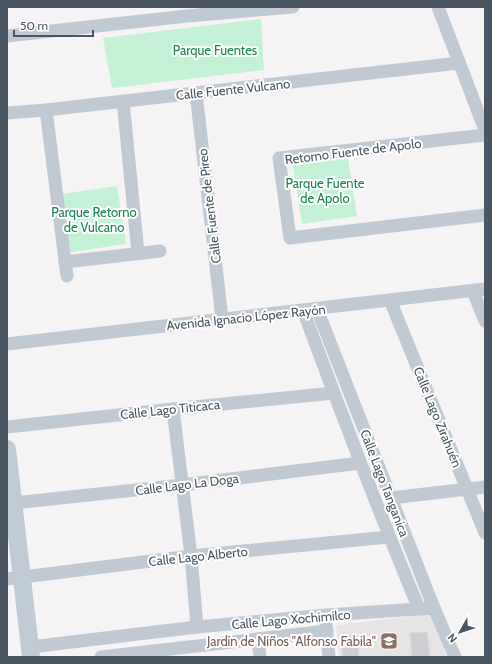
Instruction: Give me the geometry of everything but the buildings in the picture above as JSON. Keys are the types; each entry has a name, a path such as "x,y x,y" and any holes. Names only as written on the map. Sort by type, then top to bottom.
{"street":[{"path":"7,36 187,12 292,7"},
{"path":"438,7 485,130"},
{"name":"Calle Fuente Vulcano","path":"7,113 46,110 459,64"},
{"name":"Calle Fuente de Pireo","path":"196,93 222,319"},
{"path":"123,101 138,253"},
{"path":"46,110 67,276"},
{"name":"Retorno Fuente de Apolo","path":"485,135 279,158 290,238 485,215"},
{"path":"65,262 160,251"},
{"path":"479,290 485,321"},
{"name":"Avenida Ignacio López Rayón","path":"7,344 479,290"},
{"name":"Calle Lago Zirahuén","path":"390,300 485,533"},
{"name":"Calle Lago Tanganica","path":"317,309 434,608 455,657"},
{"name":"Calle Lago Tanganica","path":"303,310 389,538 419,609"},
{"name":"Calle Lago Titicaca","path":"7,427 334,393"},
{"path":"173,409 191,556 197,627"},
{"path":"354,446 369,442"},
{"path":"7,449 14,503 14,578 30,652"},
{"name":"Calle Lago La Doga","path":"14,503 182,485 360,463"},
{"path":"391,498 485,487"},
{"name":"Calle Lago Alberto","path":"14,578 191,556 389,538"},
{"name":"Calle Lago Xochimilco","path":"30,652 106,638 197,627 326,615 434,608"},
{"path":"326,615 330,657"},
{"name":"Calle Lago Xochimilco","path":"106,657 181,653 258,639 327,632"},
{"path":"106,638 106,657"},
{"path":"258,639 260,657"}],"shaded area":[{"name":"Jardín de Niños \"Alfonso Fabila\"","path":"431,614 447,657 339,657 336,625"}],"green space":[{"name":"Parque Fuentes","path":"261,19 264,70 112,88 103,38"},
{"name":"Parque Fuente de Apolo","path":"348,158 357,216 302,224 293,166"},
{"name":"Parque Retorno de Vulcano","path":"117,186 126,244 71,252 62,194"}],"place":[{"name":"Jardín de Niños \"Alfonso Fabila\"","path":"389,641"}]}
